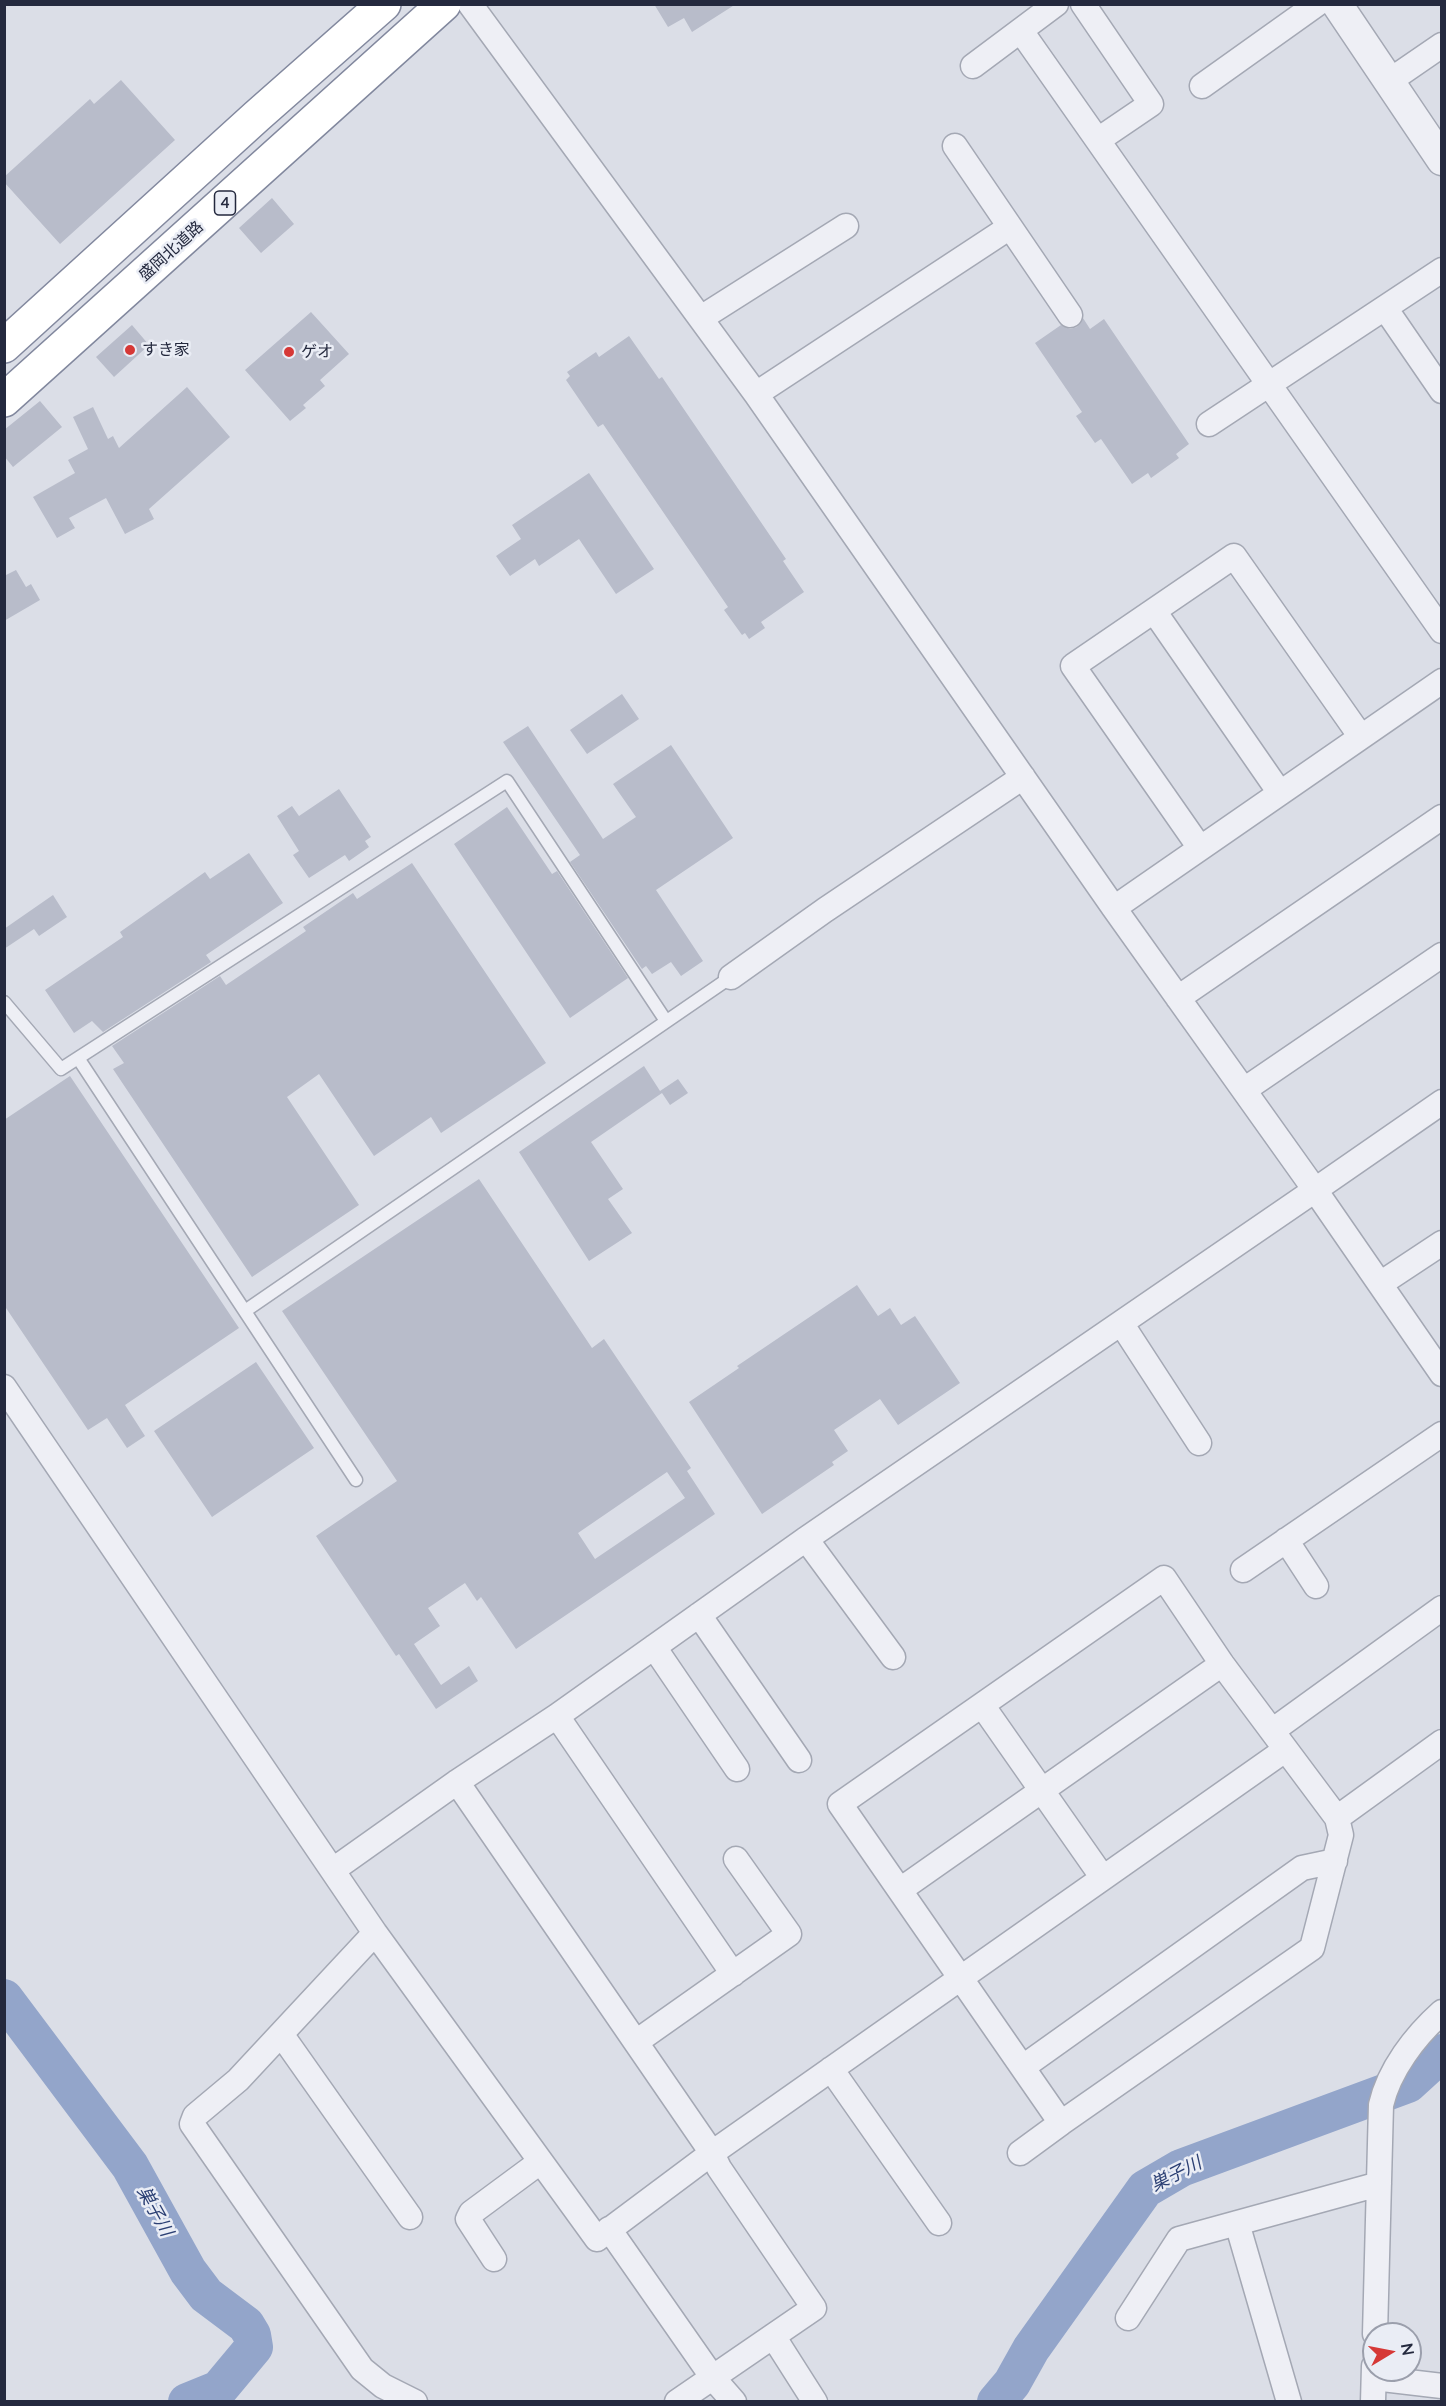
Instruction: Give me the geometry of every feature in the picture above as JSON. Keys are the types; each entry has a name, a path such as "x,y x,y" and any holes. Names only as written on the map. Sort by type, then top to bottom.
{"highway":[{"path":"4,346 384,4"},
{"name":"盛岡北道路","path":"4,400 444,4"}],"street":[{"path":"470,4 756,394 1442,1374"},
{"path":"973,66 1056,4"},
{"path":"1083,4 1151,104 1098,140"},
{"path":"1202,86 1317,4"},
{"path":"1337,4 1442,160"},
{"path":"1021,31 1442,631"},
{"path":"1388,82 1442,45"},
{"path":"955,146 1070,315"},
{"path":"700,318 846,226"},
{"path":"756,394 1010,228"},
{"path":"1209,424 1442,270"},
{"path":"1385,308 1442,391"},
{"path":"1200,848 1072,666 1234,556 1361,737"},
{"path":"1154,611 1280,793"},
{"path":"1114,908 1442,681"},
{"path":"731,977 825,910 1023,777"},
{"path":"1178,998 1442,817"},
{"path":"1244,1090 1442,955"},
{"path":"333,1870 457,1782 557,1716 806,1539 1442,1101"},
{"path":"1380,1284 1442,1244"},
{"path":"1121,1323 1199,1443"},
{"path":"4,1387 375,1933 597,2239 712,2153 1103,1878 1442,1608"},
{"path":"1242,1570 1442,1434"},
{"path":"806,1539 893,1657"},
{"path":"1286,1540 1316,1586"},
{"path":"1020,2153 1312,1948 1335,1861 1341,1835 1337,1818 1222,1664 1164,1578 840,1803 1061,2123"},
{"path":"699,1615 799,1760"},
{"path":"654,1647 737,1768"},
{"path":"900,1890 1222,1664"},
{"path":"982,1705 1103,1878"},
{"path":"557,1716 733,1974"},
{"path":"1337,1818 1442,1742"},
{"path":"457,1782 712,2153 719,2168 813,2308 677,2402"},
{"path":"636,2042 789,1934 736,1859"},
{"path":"1023,2067 1302,1868 1335,1861"},
{"path":"375,1933 238,2080 195,2116 192,2124 379,2394 415,2402"},
{"path":"1375,2322 1383,2096 1410,2048 1427,2026 1442,2012"},
{"path":"281,2034 410,2217"},
{"path":"831,2069 939,2223"},
{"path":"494,2259 468,2219 471,2213 540,2162"},
{"path":"1128,2318 1179,2239 1379,2184"},
{"path":"1237,2223 1289,2402"},
{"path":"609,2229 713,2378 734,2402"},
{"path":"773,2336 814,2402"},
{"path":"1373,2402 1374,2382"},
{"path":"1422,2382 1442,2386"}],"lane":[{"path":"4,1002 61,1069 507,781 666,1021"},
{"path":"245,1311 731,977"},
{"path":"78,1058 356,1480"}],"building":[{"path":"654,4 736,4 692,32 684,18 668,27"},
{"path":"121,80 175,140 60,244 4,182 4,177 90,99 94,104"},
{"path":"272,198 294,224 261,253 239,228"},
{"path":"311,312 349,354 320,380 325,386 303,405 306,408 290,421 245,370"},
{"path":"1083,318 1090,329 1104,319 1189,444 1176,454 1179,458 1151,478 1148,473 1132,484 1101,439 1095,443 1076,416 1082,412 1035,343 1061,325 1070,329 1077,327"},
{"path":"132,325 149,345 114,377 96,357"},
{"path":"629,336 659,379 662,377 786,559 783,561 804,592 761,622 765,628 749,639 745,633 742,635 724,610 728,607 603,424 598,427 566,380 570,376 567,372 596,352 599,357"},
{"path":"187,387 230,437 149,509 154,519 125,534 106,498 69,518 75,528 57,538 33,497 75,473 68,460 88,449 73,417 93,407 108,439 113,436 119,448"},
{"path":"40,401 62,427 13,467 4,456 4,430"},
{"path":"589,473 654,569 616,594 579,539 539,566 535,559 510,576 496,556 521,539 512,525"},
{"path":"16,570 26,587 31,584 40,600 4,621 4,576"},
{"path":"622,694 639,719 587,754 570,730"},
{"path":"528,726 603,839 636,817 613,784 671,745 733,838 656,890 703,961 681,976 671,962 652,974 646,966 642,969 570,862 580,855 503,742"},
{"path":"339,789 371,837 365,841 369,847 349,861 345,855 309,878 293,855 299,851 277,816 292,806 299,816"},
{"path":"507,807 552,874 557,871 628,978 570,1018 454,844"},
{"path":"249,853 283,903 206,955 211,962 103,1032 92,1021 74,1033 45,990 123,937 120,932 205,872 210,879"},
{"path":"412,863 546,1063 441,1133 431,1117 374,1156 319,1074 287,1097 359,1205 252,1277 113,1069 124,1063 112,1046 220,976 226,985 306,931 303,927 353,893 357,899"},
{"path":"53,895 67,917 39,936 34,929 4,949 4,929"},
{"path":"644,1066 660,1091 678,1079 688,1093 670,1105 662,1093 591,1142 623,1189 608,1199 632,1233 589,1261 519,1152"},
{"path":"70,1076 239,1328 125,1405 145,1436 127,1448 107,1418 88,1430 4,1305 4,1120"},
{"path":"479,1179 592,1348 604,1339 691,1468 687,1471 715,1514 516,1649 481,1597 477,1601 465,1583 428,1608 440,1626 414,1644 441,1685 469,1666 478,1681 436,1709 399,1654 396,1656 316,1536 397,1481 282,1311","holes":["667,1472 685,1498 595,1559 578,1533"]},
{"path":"857,1285 878,1316 890,1308 901,1325 915,1316 960,1383 898,1425 880,1399 834,1430 848,1451 832,1462 834,1465 762,1514 689,1402 739,1368 737,1366"},
{"path":"256,1362 314,1448 212,1517 154,1431"}],"waterway":[{"name":"巣子川","path":"4,1998 130,2166 188,2271 206,2295 246,2325 252,2335 254,2347 219,2389 187,2402"},
{"name":"巣子川","path":"996,2402 1012,2383 1031,2349 1145,2189 1181,2168 1408,2084 1442,2053"}],"place":[{"name":"すき家","path":"130,350"},
{"name":"ゲオ","path":"289,352"}]}
